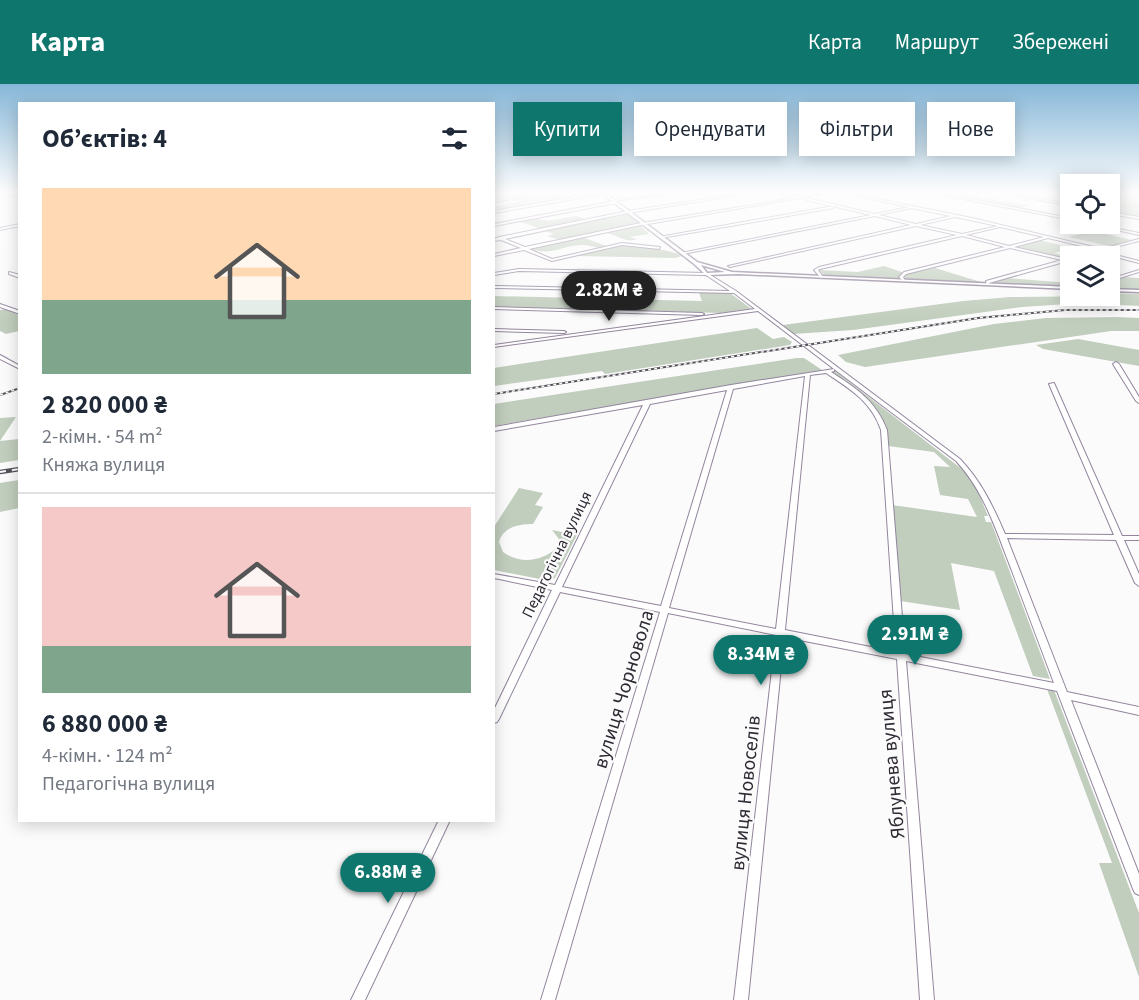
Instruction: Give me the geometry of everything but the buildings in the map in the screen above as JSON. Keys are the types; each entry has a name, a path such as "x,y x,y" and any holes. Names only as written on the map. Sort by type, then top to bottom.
{"main road":[{"path":"658,235 695,262 704,272 1060,287"},
{"path":"695,262 714,268 721,274"},
{"path":"704,272 714,268"},
{"path":"1120,290 1139,291"}],"street":[{"path":"495,238 516,235"},
{"path":"495,255 592,235"},
{"path":"661,237 674,235"},
{"path":"683,253 775,235"},
{"path":"730,266 875,235"},
{"path":"820,277 816,270 819,268 963,235 1060,259"},
{"path":"1040,235 1086,246"},
{"path":"904,280 901,277 905,273 1049,237"},
{"path":"500,238 552,260 622,244 659,248"},
{"path":"1117,246 1139,240"},
{"path":"1120,257 1139,262"},
{"path":"988,284 987,282 1060,261"},
{"path":"495,274 519,270 688,274 704,272"},
{"path":"1120,277 1139,271"},
{"path":"10,273 18,276"},
{"path":"721,274 735,292 832,370 958,460 972,473 1002,536 1139,889"},
{"path":"495,287 735,292"},
{"path":"0,305 18,312"},
{"path":"495,308 726,314"},
{"path":"495,346 759,310"},
{"path":"495,330 587,333"},
{"path":"0,357 18,367"},
{"path":"1116,364 1139,401"},
{"path":"495,429 832,370"},
{"name":"Яблунева вулиця","path":"832,370 863,397 882,422 927,1000"},
{"name":"вулиця Новоселів","path":"741,1000 808,374"},
{"path":"1052,384 1139,584"},
{"name":"вулиця Чорновола","path":"548,1000 731,387"},
{"name":"Педагогічна вулиця","path":"495,717 646,403"},
{"path":"1002,536 1139,538"},
{"path":"495,576 900,656 1061,691 1139,711"},
{"path":"358,1000 444,822"}],"green space":[{"path":"551,235 588,235 569,239 547,236"},
{"path":"613,235 644,235 629,237 637,239 633,240"},
{"path":"1109,235 1132,240 1109,246 1069,237"},
{"path":"582,237 609,247 581,245 543,251 529,248"},
{"path":"1040,240 1064,246 1060,246 1060,251 1054,253 1060,255 1060,259 1014,247"},
{"path":"620,246 643,247 682,256 676,258 575,256"},
{"path":"884,266 905,273 900,275 901,279 824,275 819,270 858,272"},
{"path":"935,268 981,282 906,279 904,277 907,274"},
{"path":"1007,278 1060,282 1060,286 992,282"},
{"path":"1120,278 1139,278 1139,290 1120,289"},
{"path":"699,293 730,293 753,310 721,313 495,307 495,296 702,301"},
{"path":"1120,293 1139,294 1139,306 1120,305"},
{"path":"1060,296 1060,305 1022,307 853,330 793,334 783,325 963,301 1010,297"},
{"path":"6,309 18,315 18,331 6,334 0,331 0,310"},
{"path":"1046,318 1139,318 1139,331 1111,331 865,367 846,362 838,355 994,324"},
{"path":"757,328 773,339 784,337 792,342 790,345 605,374 602,371 495,386 495,368"},
{"path":"1078,339 1139,350 1139,366 1043,349 1036,345"},
{"path":"797,358 804,358 822,370 495,426 495,404"},
{"path":"830,371 835,371 967,473 976,487 988,516 984,516 986,522 991,522 1050,679 1033,676 994,571 951,563 960,610 900,601 892,505 977,517 968,499 940,495 934,466 950,467 934,452 888,446 881,420 870,401"},
{"path":"16,417 0,441 0,418"},
{"path":"18,439 18,460 0,463 0,441"},
{"path":"18,480 18,508 0,512 0,483"},
{"path":"519,488 543,493 535,505 543,507 533,524 517,526 504,533 499,542 503,552 523,560 537,559 556,548 559,539 552,530 577,535 555,578 550,581 495,570 495,525"},
{"path":"1047,689 1054,690 1139,913 1139,977 1099,863 1112,863"}],"railway":[{"path":"495,394 978,318 1065,310 1139,310"},
{"path":"0,395 18,389"},
{"path":"0,472 18,469"}]}
